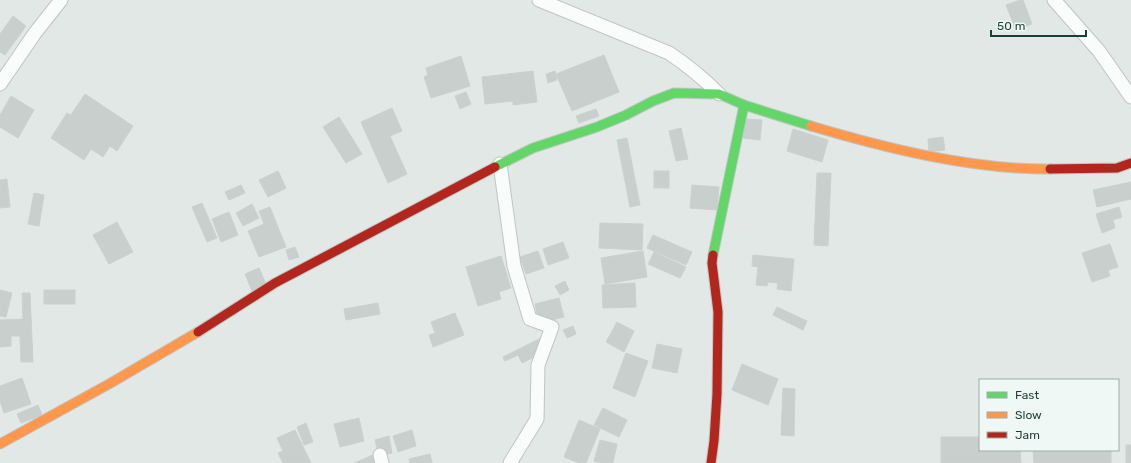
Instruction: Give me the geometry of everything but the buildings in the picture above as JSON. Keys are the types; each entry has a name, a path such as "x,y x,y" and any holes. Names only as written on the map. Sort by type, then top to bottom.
{"street":[{"path":"0,84 35,33 61,0"},
{"path":"539,0 669,53 686,64 719,94 744,105 844,135 912,152 980,165 1042,169 1117,168 1131,163"},
{"path":"1054,0 1098,51 1131,97"},
{"path":"0,444 96,392 177,345 275,283 500,164 533,148 597,127 674,93 719,94"},
{"path":"711,463 717,402 718,312 712,264 714,241 744,105"},
{"path":"500,164 514,266 530,319 552,327 538,365 537,419 510,463"}],"traffic: fast":[{"path":"495,167 533,148 597,127 674,93 719,94 744,105 811,126"},
{"path":"713,255 744,105"}],"traffic: slow":[{"path":"811,126 899,150 960,162 991,166 1050,169"},
{"path":"0,444 109,384 198,332"}],"traffic: jam":[{"path":"1050,169 1117,168 1131,163"},
{"path":"198,332 275,283 495,167"},
{"path":"711,463 717,394 718,312 712,263 713,255"}]}
